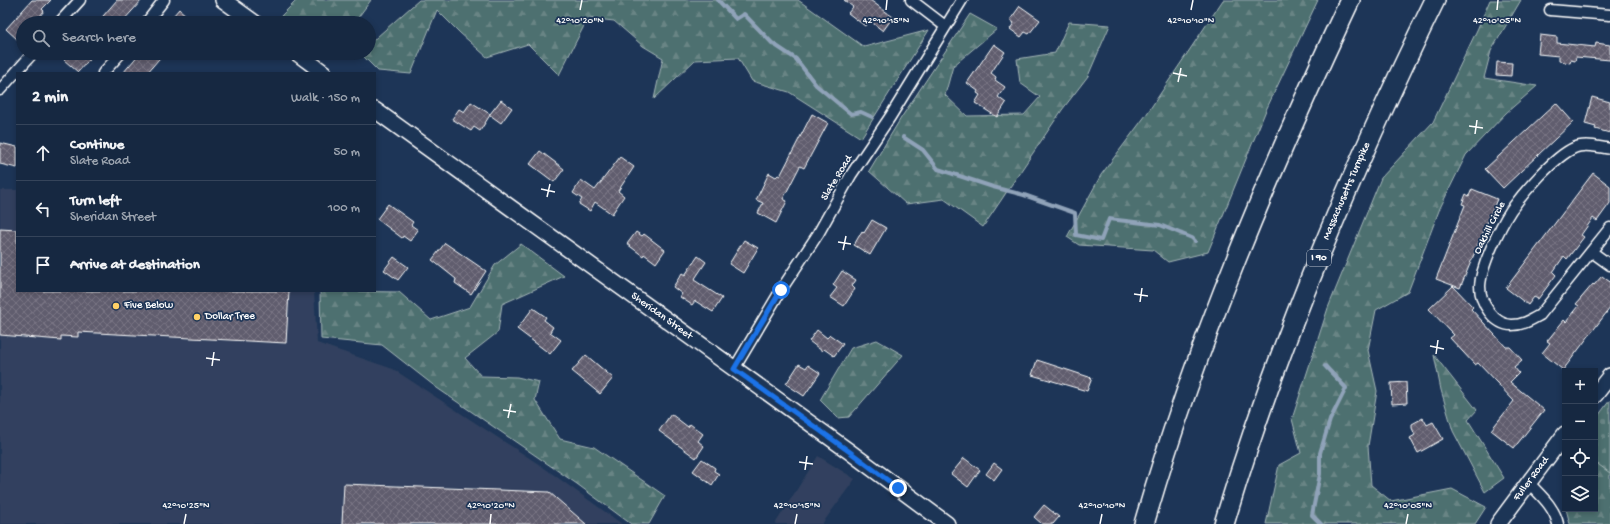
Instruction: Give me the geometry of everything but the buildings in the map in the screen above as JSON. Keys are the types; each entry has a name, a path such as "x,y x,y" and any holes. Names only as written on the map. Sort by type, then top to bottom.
{"highway":[{"path":"1144,524 1198,362 1247,232 1279,155 1350,0"},
{"name":"Massachusetts Turnpike","path":"1224,524 1268,388 1306,288 1359,162 1435,0"}],"street":[{"path":"65,16 80,0"},
{"path":"151,16 164,0"},
{"path":"223,0 245,16"},
{"path":"911,0 945,26"},
{"name":"Slate Road","path":"734,369 781,290 818,234 851,175 890,117 962,0"},
{"path":"1550,10 1610,15"},
{"path":"16,72 27,60"},
{"path":"104,72 115,60"},
{"path":"306,60 323,72"},
{"path":"0,90 16,72"},
{"name":"Sheridan Street","path":"376,111 850,452 947,524"},
{"name":"Oakhill Circle","path":"1610,149 1593,146 1575,147 1560,156 1535,181 1512,210 1486,260 1480,286 1485,306 1498,321 1511,325 1527,323 1540,315 1610,228"},
{"path":"1592,252 1610,265"},
{"path":"1598,391 1610,376"},
{"name":"Fuller Road","path":"1498,524 1562,438"},
{"path":"1528,482 1550,505 1558,524"}],"shaded area":[{"path":"0,190 16,190 16,292 314,292 317,343 393,369 543,467 622,524 0,524"},
{"path":"818,456 855,479 822,524 775,524"}],"green space":[{"path":"297,0 371,0 359,16 281,16"},
{"path":"419,0 798,0 864,47 929,30 861,138 789,92 752,81 738,58 695,60 654,99 663,58 643,46 614,21 588,18 559,75 528,44 487,57 437,10 411,74 378,71 367,60 376,60 376,38"},
{"path":"1223,0 1318,0 1266,110 1208,252 1168,262 1153,250 1079,245 1067,237 1101,175 1146,115"},
{"path":"1490,0 1521,0 1491,51 1484,78 1537,86 1506,113 1466,155 1440,208 1408,292 1376,310 1368,350 1377,391 1368,446 1371,485 1391,501 1452,489 1486,507 1475,524 1266,524 1279,465 1301,453 1292,419 1328,308 1381,178 1433,122"},
{"path":"970,14 997,29 953,66 945,95 967,116 1024,115 1040,97 1020,83 1017,59 1055,53 1069,22 1110,25 1088,76 1062,110 983,227 944,199 906,204 869,171 901,118"},
{"path":"521,244 564,276 502,304 498,332 465,358 481,376 517,377 539,382 535,400 560,439 594,447 665,496 649,524 631,524 577,484 437,388 382,345 321,339 320,292 399,292 431,320 470,307 495,265"},
{"path":"877,340 903,355 849,417 838,418 820,400 851,348"},
{"path":"1434,355 1477,410 1468,420 1504,478 1485,492 1453,431 1441,390"},
{"path":"1610,400 1610,473 1598,464 1598,416"},
{"path":"1598,454 1610,465 1610,524 1570,524 1567,512 1598,512"}],"waterway":[{"path":"718,0 736,19 744,14 772,43 796,59 816,85 851,114 861,112 872,117"},
{"path":"903,137 923,150 938,169 993,187 1024,195 1075,213 1076,235 1101,240 1109,219 1160,225 1192,238 1195,241"},
{"path":"1321,524 1312,515 1320,474 1320,453 1330,420 1346,388 1325,366"}],"place":[{"name":"Five Below","path":"116,306"},
{"name":"Dollar Tree","path":"197,317"}],"route":[{"path":"781,290 734,369 898,488"}]}
